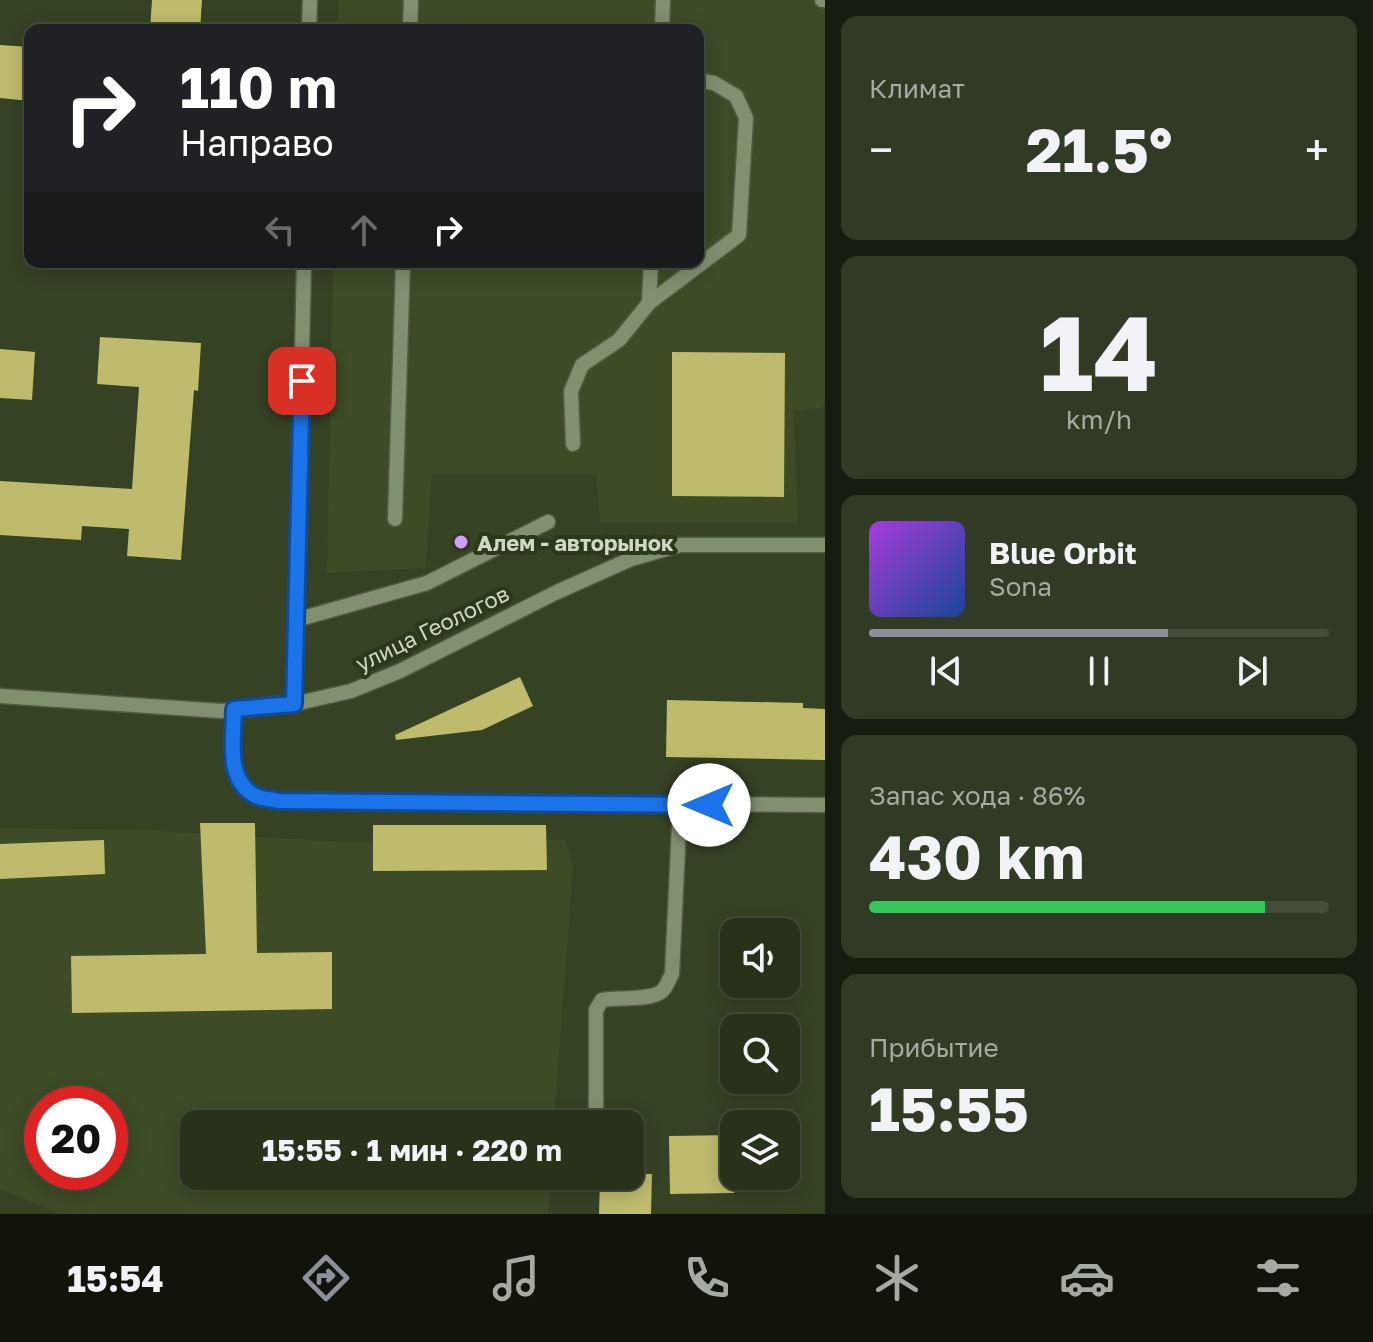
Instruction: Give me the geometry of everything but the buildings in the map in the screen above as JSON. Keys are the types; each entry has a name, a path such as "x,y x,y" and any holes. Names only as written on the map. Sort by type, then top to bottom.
{"street":[{"path":"309,24 310,0"},
{"path":"410,24 411,0"},
{"path":"662,24 663,0"},
{"path":"704,81 714,83 736,96 746,118 739,235 704,261"},
{"path":"294,704 304,268"},
{"path":"395,519 403,268"},
{"path":"649,303 651,268"},
{"path":"573,444 571,391 582,365 619,340 649,303 695,268"},
{"path":"296,620 427,583 548,522"},
{"name":"улица Геологов","path":"0,696 222,711 294,704 351,691 400,671 557,592 631,559 680,545 825,545"},
{"path":"234,709 234,766 241,785 255,796 279,801 825,805"},
{"path":"596,1110 596,1010 602,1000 619,996 648,997 661,992 672,974 680,805"}],"shaded area":[{"path":"338,0 825,0 825,396 824,407 794,411 798,523 600,523 596,474 432,474 426,568 327,573 333,268 704,268 704,24 337,24"},
{"path":"0,828 143,830 344,842 565,840 573,867 555,1110 180,1110 180,1190 550,1190 548,1214 60,1214 0,1189"}],"place":[{"name":"Алем - авторынок","path":"461,542"}],"route":[{"path":"302,381 294,704 234,709 234,766 241,785 255,796 279,801 709,805"}]}
